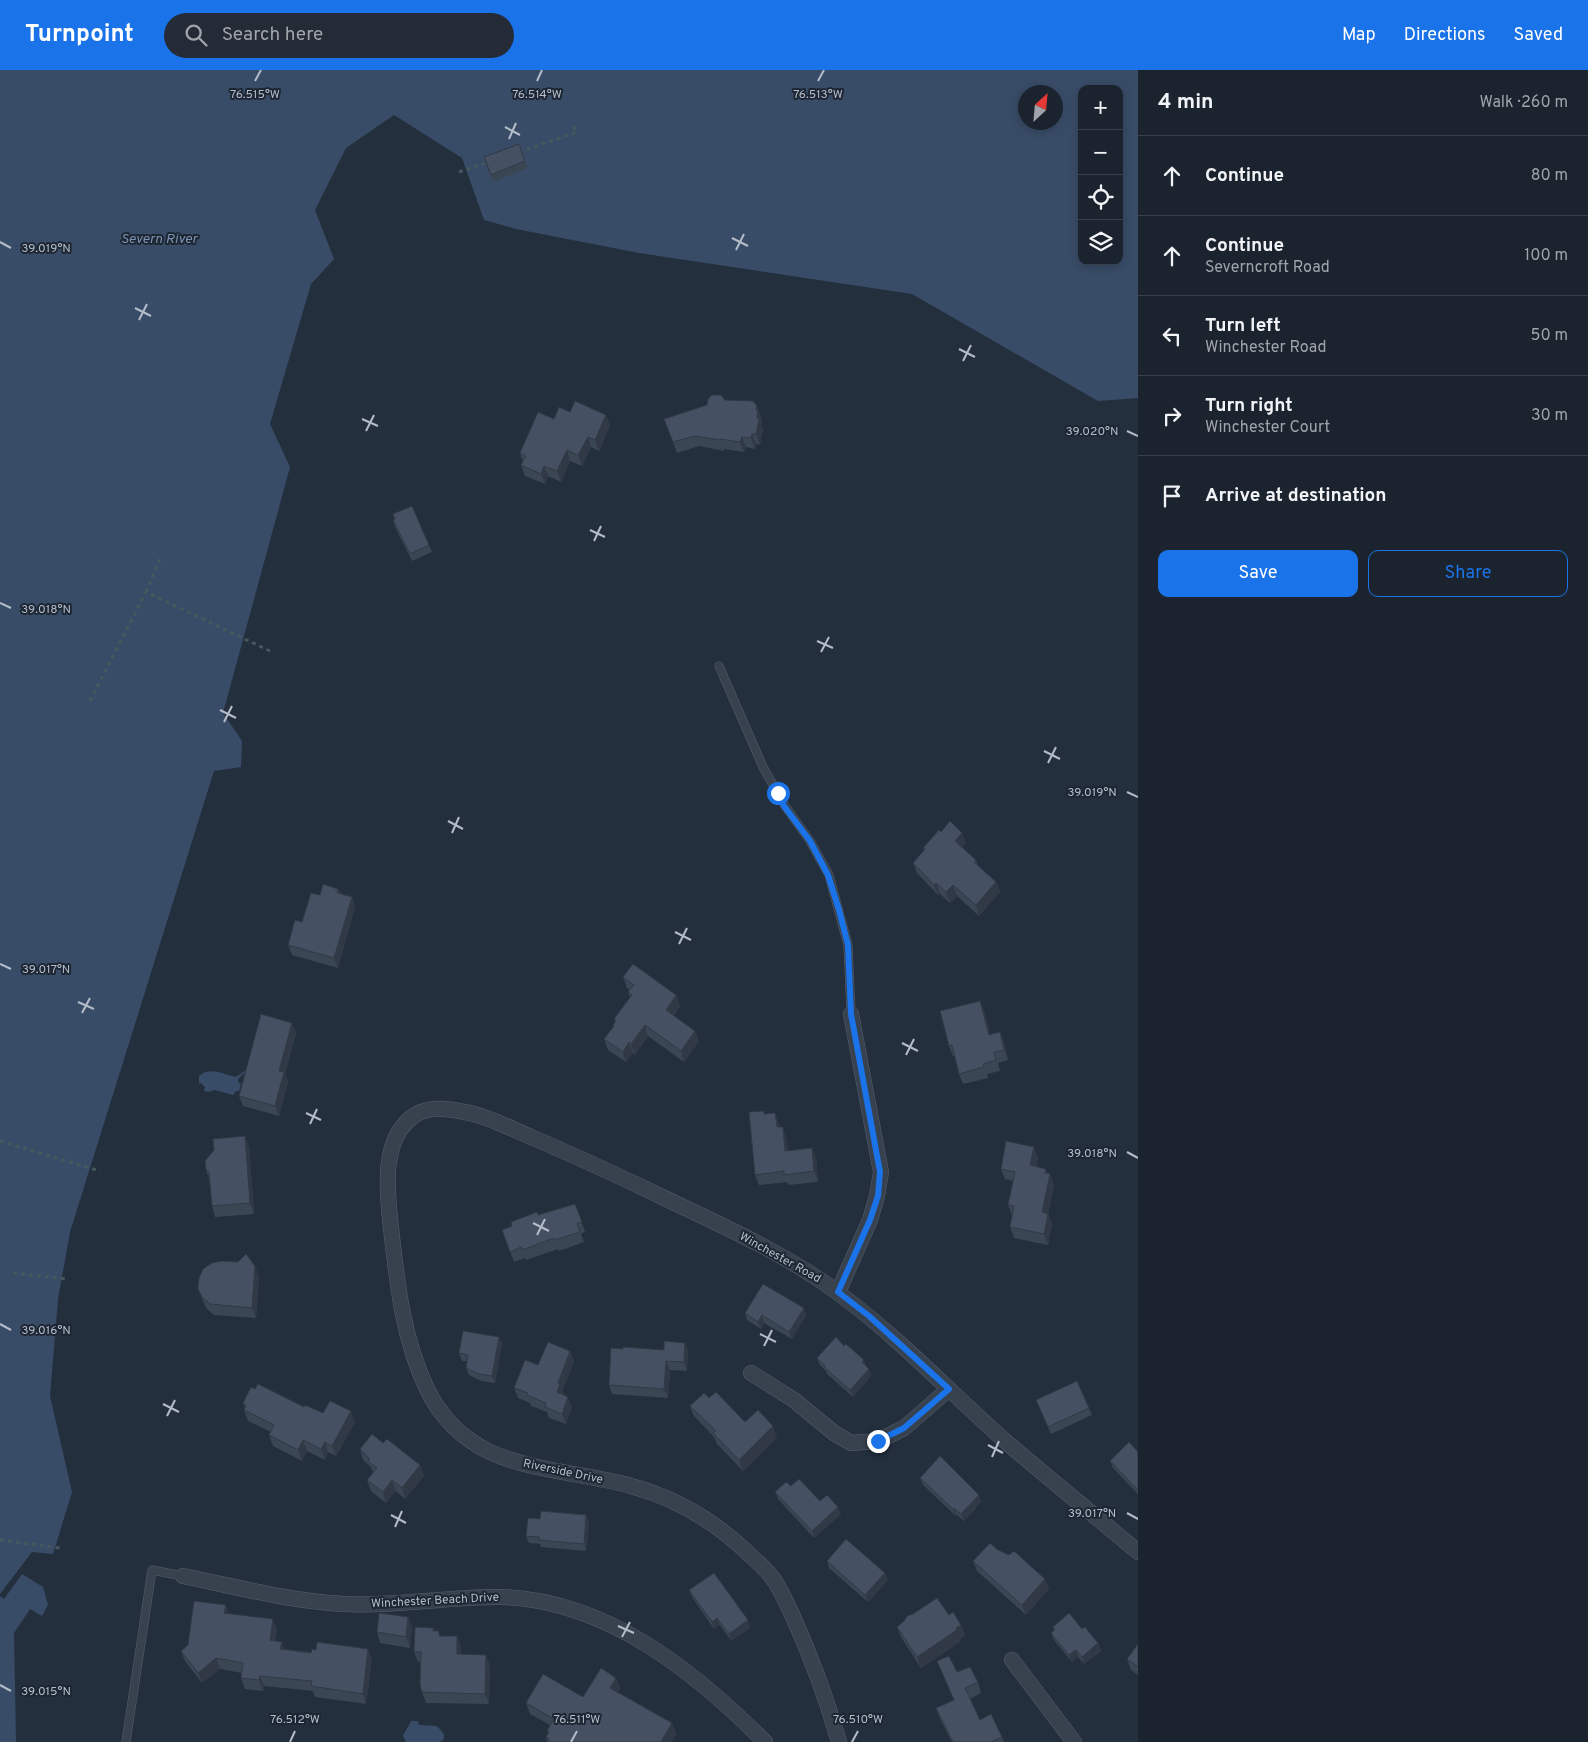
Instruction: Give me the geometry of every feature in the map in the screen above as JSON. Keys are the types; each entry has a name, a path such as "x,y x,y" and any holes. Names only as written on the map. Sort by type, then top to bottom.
{"street":[{"path":"838,1292 870,1220 878,1196 880,1172 851,1014"},
{"name":"Winchester Road","path":"410,1118 424,1110 440,1108 477,1115 597,1165 803,1268 869,1316 1005,1440 1138,1552"},
{"name":"Riverside Drive","path":"410,1118 399,1131 393,1145 388,1169 394,1260 403,1318 417,1364 429,1392 442,1412 458,1431 481,1447 506,1459 530,1467 637,1488 680,1505 715,1525 750,1554 774,1579 804,1641 832,1717 839,1742"},
{"path":"751,1373 794,1400 834,1433 850,1443 878,1441 904,1428 949,1389"},
{"name":"Winchester Beach Drive","path":"183,1576 304,1600 345,1604 504,1598 536,1600 565,1607 629,1634 668,1658 766,1742"},
{"path":"1012,1660 1074,1742"}],"lane":[{"path":"718,666 763,767 784,806 810,841 828,875 848,945 851,1014"},
{"path":"126,1742 152,1570 183,1576"}],"path":[{"path":"514,154 577,132 572,124"},
{"path":"459,172 496,160"},
{"path":"90,701 146,592 160,559"},
{"path":"146,592 270,651"},
{"path":"0,1142 100,1171"},
{"path":"13,1273 67,1279"},
{"path":"0,1540 60,1548"}],"water":[{"name":"Severn River","path":"0,70 1138,70 1138,398 1098,401 912,294 639,253 516,229 484,220 462,158 394,115 346,148 315,210 334,259 311,284 270,424 290,467 223,713 242,741 241,767 214,771 70,1232 58,1299 50,1396 72,1492 53,1554 32,1552 0,1594"},
{"path":"251,1067 238,1079 238,1082 241,1084 239,1091 236,1091 233,1095 215,1090 204,1091 205,1087 201,1083 199,1084 199,1076 203,1073 212,1071 236,1077"},
{"path":"22,1574 43,1587 48,1605 42,1616 30,1609 14,1633 16,1742 0,1742 0,1596 4,1599"},
{"path":"411,1721 418,1721 419,1725 437,1726 444,1734 444,1739 440,1742 406,1742 403,1736"}],"building":[{"path":"519,144 525,161 491,175 484,157"},
{"path":"712,395 721,395 725,400 753,401 757,406 757,418 759,419 756,434 752,434 751,438 742,437 740,442 695,436 673,442 664,419 707,405 708,399"},
{"path":"575,401 606,415 595,440 588,437 578,455 567,450 557,471 544,466 541,474 521,465 526,456 520,453 538,412 554,419 559,407 570,412"},
{"path":"412,506 429,545 410,554 393,520 395,519 393,514"},
{"path":"950,821 962,833 955,841 996,882 976,905 953,885 946,892 936,883 934,885 913,863 925,849 923,848"},
{"path":"323,884 338,889 337,893 352,897 334,958 288,945 295,920 302,922 311,893 320,895"},
{"path":"633,964 676,995 666,1010 695,1031 681,1051 645,1025 631,1044 629,1042 623,1052 604,1039 614,1026 616,1020 614,1019 632,995 628,992 634,985 623,977"},
{"path":"980,1001 989,1035 1000,1032 1004,1050 994,1052 996,1060 983,1064 984,1067 959,1074 952,1045 949,1046 940,1011"},
{"path":"261,1014 292,1023 279,1071 284,1072 275,1106 239,1096"},
{"path":"764,1111 764,1114 775,1113 777,1127 783,1127 785,1151 812,1148 814,1171 784,1175 784,1171 755,1175 749,1112"},
{"path":"245,1136 250,1203 212,1206 209,1172 206,1170 205,1161 214,1150 213,1139"},
{"path":"1006,1141 1034,1147 1030,1165 1046,1169 1045,1173 1050,1174 1042,1212 1048,1214 1044,1234 1010,1227 1014,1206 1008,1205 1015,1172 1001,1169"},
{"path":"575,1204 582,1222 577,1224 580,1232 555,1240 554,1238 522,1250 521,1247 510,1252 502,1230 512,1226 511,1222 537,1212 538,1215"},
{"path":"246,1254 255,1266 252,1308 210,1304 202,1297 198,1289 199,1278 203,1269 212,1263 222,1261 238,1262"},
{"path":"763,1284 804,1308 789,1332 762,1315 758,1322 745,1313"},
{"path":"463,1331 499,1337 492,1376 479,1374 466,1368 468,1355 459,1353"},
{"path":"836,1337 844,1346 846,1344 864,1360 862,1362 869,1369 850,1390 824,1367 817,1358"},
{"path":"664,1341 685,1343 684,1362 666,1361 664,1389 609,1385 611,1348 664,1350"},
{"path":"548,1342 570,1351 558,1383 560,1384 557,1392 568,1397 562,1414 545,1407 546,1403 527,1395 528,1393 514,1388 525,1360 538,1365"},
{"path":"1077,1381 1089,1408 1048,1427 1036,1400"},
{"path":"258,1384 304,1407 305,1405 323,1413 330,1401 351,1411 332,1446 325,1442 321,1449 303,1440 298,1450 269,1435 274,1425 244,1410 246,1405 243,1403 251,1387 255,1389"},
{"path":"716,1392 745,1422 758,1410 773,1426 739,1460 713,1433 716,1431 690,1406 704,1393 709,1398"},
{"path":"372,1434 383,1443 387,1439 420,1465 402,1488 392,1480 383,1492 367,1480 377,1468 368,1461 370,1459 360,1449"},
{"path":"1129,1442 1138,1452 1138,1490 1110,1461"},
{"path":"940,1456 979,1495 961,1514 953,1509 920,1478"},
{"path":"799,1479 820,1501 827,1495 838,1507 812,1531 775,1492 786,1482 791,1486"},
{"path":"541,1511 586,1515 584,1544 539,1540 539,1537 526,1536 528,1518 540,1519"},
{"path":"846,1539 885,1573 865,1595 827,1561"},
{"path":"990,1543 998,1550 1009,1555 1014,1551 1045,1579 1022,1605 973,1561"},
{"path":"714,1573 748,1620 729,1634 717,1618 712,1622 689,1590"},
{"path":"937,1598 949,1615 953,1612 961,1625 956,1628 957,1630 917,1657 897,1627 907,1616"},
{"path":"194,1601 226,1605 224,1613 273,1619 270,1640 282,1642 280,1649 311,1653 312,1649 316,1650 317,1642 368,1649 363,1694 311,1686 312,1681 260,1676 259,1680 241,1678 243,1663 216,1658 198,1673 181,1651 188,1645"},
{"path":"379,1613 408,1617 406,1637 377,1632"},
{"path":"1069,1613 1082,1629 1085,1627 1098,1643 1082,1657 1076,1650 1069,1655 1051,1633 1055,1630 1053,1627"},
{"path":"415,1627 433,1628 433,1631 439,1631 439,1636 457,1636 457,1654 486,1655 485,1694 422,1692 420,1685 421,1652 414,1652"},
{"path":"1138,1644 1138,1667 1127,1659"},
{"path":"949,1656 957,1672 970,1667 978,1682 965,1688 980,1720 991,1714 1002,1737 991,1742 953,1742 936,1708 954,1700 937,1661"},
{"path":"601,1668 616,1678 610,1688 672,1723 661,1742 547,1742 549,1739 546,1737 549,1732 547,1731 554,1719 526,1703 543,1674 583,1697"}],"route":[{"path":"778,793 784,806 810,841 828,875 839,910 848,945 851,1014 880,1172 878,1196 870,1220 838,1292 869,1316 949,1389 904,1428 878,1441"}]}
